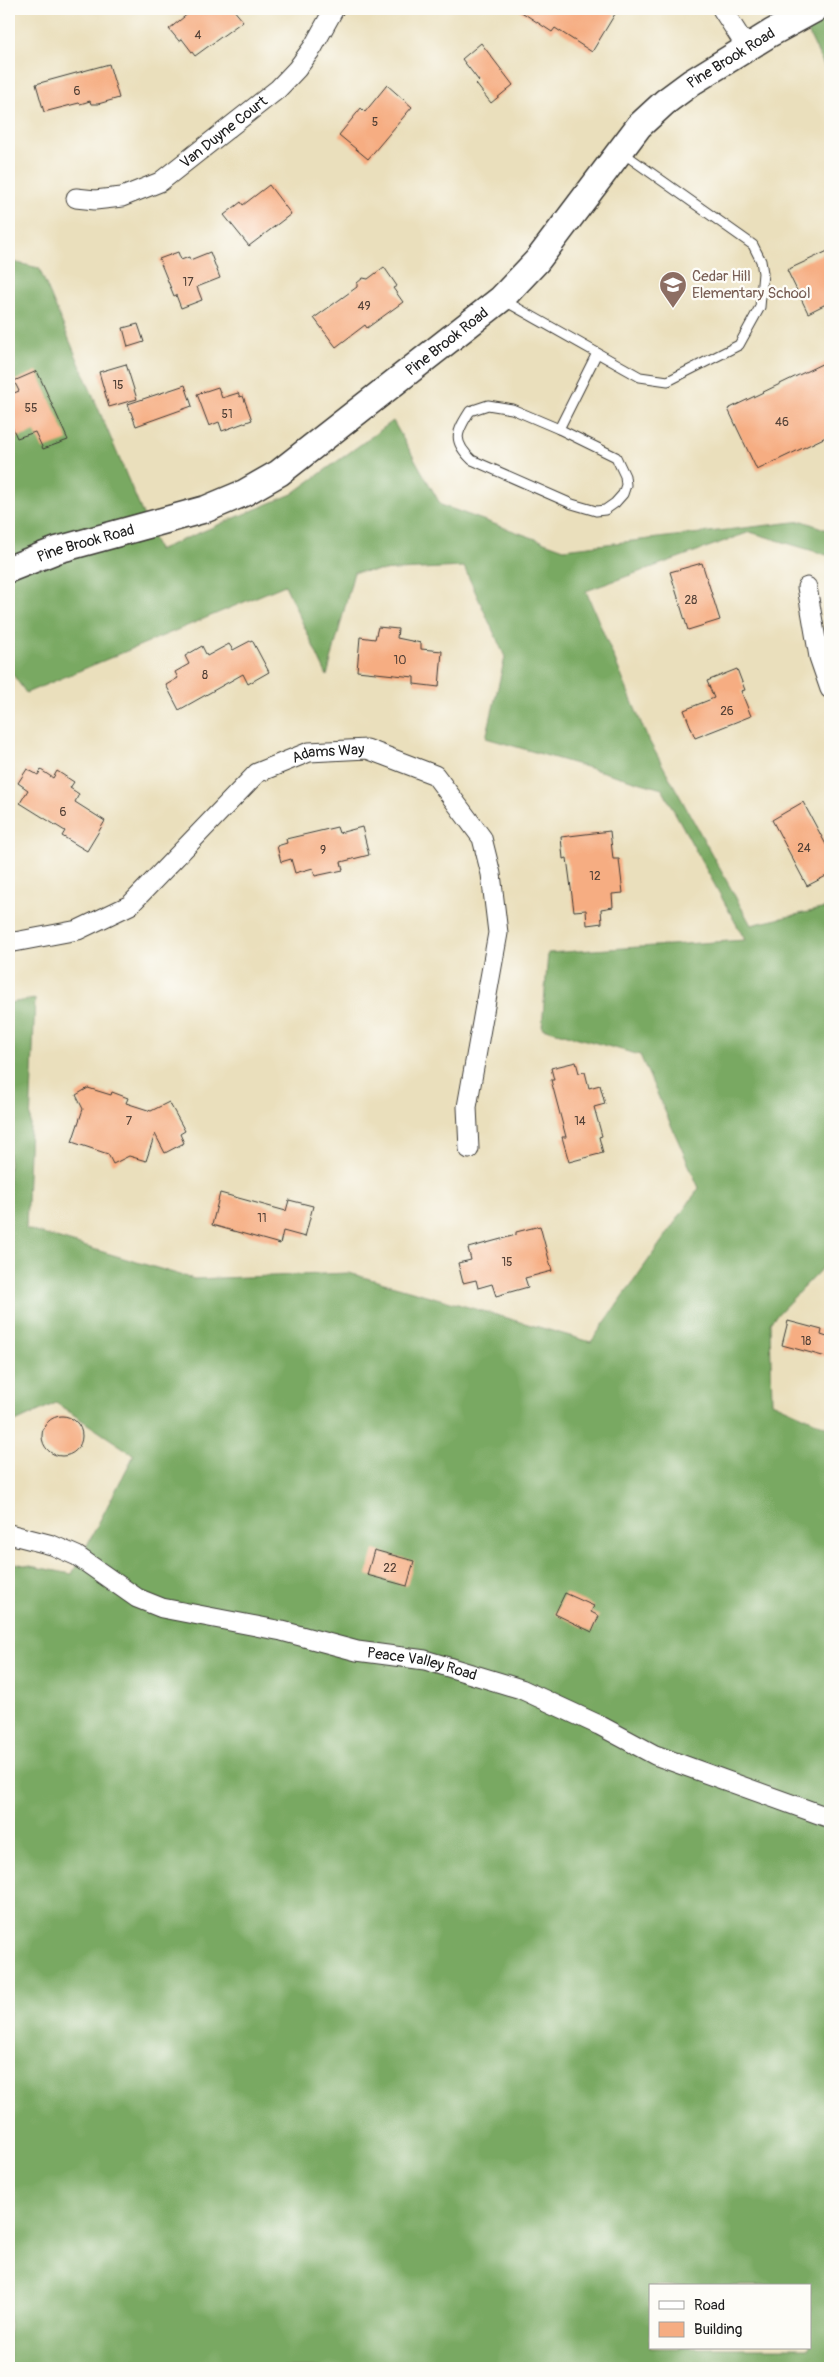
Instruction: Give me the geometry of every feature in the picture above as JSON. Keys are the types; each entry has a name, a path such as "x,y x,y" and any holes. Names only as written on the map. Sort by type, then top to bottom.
{"street":[{"name":"Van Duyne Court","path":"76,198 95,200 122,197 160,182 278,89 297,69 313,47 334,9"},
{"path":"722,9 747,48"},
{"name":"Pine Brook Road","path":"9,570 57,550 206,509 244,494 279,473 501,299 537,261 639,126 665,102 747,48 815,9"},
{"path":"807,587 819,657 830,689"},
{"name":"Adams Way","path":"9,940 78,930 130,905 257,772 309,752 367,749 435,775 482,838 491,874 498,933 467,1107 469,1149"},
{"name":"Peace Valley Road","path":"9,1534 52,1545 77,1556 137,1598 162,1608 282,1631 357,1650 424,1660 521,1689 599,1725 655,1755 743,1785 830,1818"}],"lane":[{"path":"501,299 640,377 668,381 739,345 760,307 763,273 761,261 753,245 620,151"},
{"path":"559,429 597,353"},
{"path":"488,405 512,409 559,429 616,457 625,476 626,485 623,494 605,510 596,512 572,504 472,460 460,449 457,437 470,411 488,405"}],"green space":[{"path":"797,9 830,9 830,78"},
{"path":"9,261 39,268 158,550 292,494 393,421 441,505 564,549 803,521 830,531 830,556 750,532 586,591 647,737 751,925 830,907 830,1260 770,1322 772,1402 830,1428 830,2368 9,2368 9,1562 72,1574 134,1455 56,1403 9,1425 9,1003 35,999 26,1229 194,1279 349,1273 591,1342 699,1188 640,1055 542,1028 548,953 745,940 662,789 486,738 505,657 464,567 354,572 327,676 285,585 26,693 9,669"}],"building":[{"path":"194,9 233,9 243,21 195,56 182,39 179,41 169,29"},
{"path":"517,9 606,9 615,14 592,52 555,28 552,32"},
{"path":"481,43 513,85 491,103 476,84 479,81 462,59"},
{"path":"109,64 119,98 98,104 91,104 90,101 79,103 44,112 36,84"},
{"path":"387,85 412,107 368,159 339,135 361,108 365,112"},
{"path":"269,185 291,214 249,246 224,215 241,202 243,205"},
{"path":"830,250 830,302 808,313 787,270"},
{"path":"178,252 181,260 189,257 190,260 210,252 220,278 197,287 202,300 181,308 159,259"},
{"path":"384,267 397,286 393,288 403,302 367,328 365,325 336,347 314,318 357,287 357,283 363,278 368,279"},
{"path":"138,324 144,342 128,347 123,328"},
{"path":"830,360 830,435 757,470 728,409"},
{"path":"126,364 137,399 109,407 99,372"},
{"path":"37,371 68,440 43,449 35,432 17,438 9,420 9,395 19,391 14,381"},
{"path":"185,385 192,406 136,426 128,404"},
{"path":"218,387 222,398 238,393 240,397 243,396 252,420 222,431 219,422 209,426 197,394"},
{"path":"702,563 720,620 688,630 670,572"},
{"path":"378,627 398,629 397,638 421,643 421,649 442,651 439,687 414,684 414,677 357,671 360,637 375,639"},
{"path":"252,640 269,672 248,684 243,674 179,710 166,685 178,678 175,672 189,664 185,656 202,646 207,656 229,644 233,650"},
{"path":"737,669 745,690 741,691 751,716 695,738 684,710 714,698 707,681"},
{"path":"27,769 38,775 41,770 53,778 57,771 74,782 70,788 79,794 75,802 105,821 87,851 62,836 65,831 20,803 28,790 18,783"},
{"path":"803,802 830,852 830,874 807,886 772,820"},
{"path":"337,827 339,833 362,827 369,855 341,862 343,870 315,876 313,868 295,873 291,859 281,862 277,846 287,843 286,839"},
{"path":"610,831 613,859 619,859 623,893 612,894 613,907 601,909 602,923 587,925 586,910 574,911 567,858 563,859 561,837"},
{"path":"576,1062 579,1073 585,1072 589,1088 600,1085 605,1104 594,1107 602,1136 599,1137 603,1153 569,1162 562,1137 566,1137 551,1080 554,1080 551,1068"},
{"path":"88,1088 111,1095 112,1092 128,1098 126,1103 151,1111 169,1102 185,1131 180,1134 184,1143 165,1153 155,1134 146,1161 129,1156 113,1164 108,1154 72,1142 83,1109 76,1095"},
{"path":"220,1193 286,1211 289,1200 313,1206 305,1237 283,1231 280,1244 212,1225"},
{"path":"540,1226 552,1271 525,1278 528,1287 496,1296 492,1284 478,1288 476,1280 463,1283 458,1263 471,1260 468,1248 516,1235 516,1232"},
{"path":"788,1321 822,1330 821,1335 830,1338 830,1358 782,1345"},
{"path":"66,1416 73,1419 79,1425 82,1436 81,1444 73,1453 66,1456 58,1456 51,1453 43,1444 42,1432 45,1425 54,1417"},
{"path":"374,1550 414,1561 407,1586 367,1575"},
{"path":"565,1593 594,1606 591,1612 599,1616 592,1632 555,1614"}],"place":[{"name":"Cedar Hill Elementary School","path":"673,309"}]}
